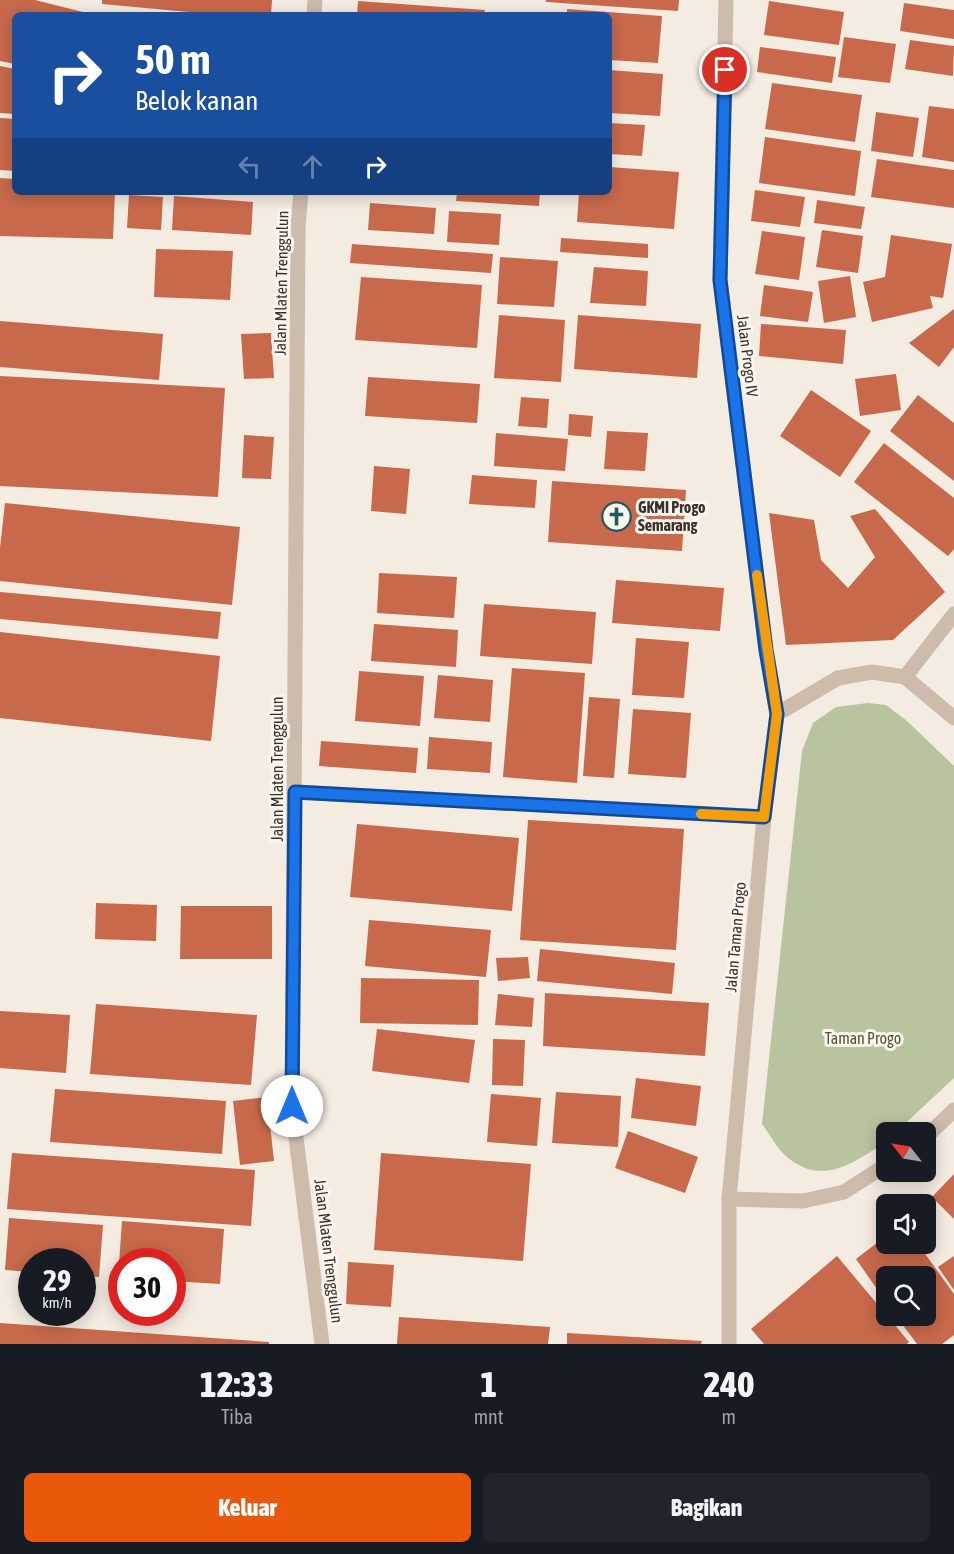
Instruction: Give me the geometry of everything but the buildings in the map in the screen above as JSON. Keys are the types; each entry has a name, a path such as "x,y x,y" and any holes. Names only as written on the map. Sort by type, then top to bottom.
{"street":[{"name":"Jalan Progo IV","path":"726,0 720,280 766,650 777,714"},
{"name":"Jalan Mlaten Trenggulun","path":"301,195 298,227 292,1106 322,1344"},
{"path":"905,677 954,614"},
{"path":"777,714 838,678 872,672 905,677 954,718"},
{"name":"Jalan Taman Progo","path":"729,1344 729,1199 764,817 777,714"},
{"path":"295,792 764,817"},
{"path":"936,1127 954,1110"},
{"path":"729,1199 803,1201 844,1192 876,1172"}],"green space":[{"name":"Taman Progo","path":"868,703 886,705 907,721 954,766 954,1078 907,1122 876,1122 876,1148 848,1165 824,1171 800,1166 783,1154 762,1124 802,751 813,723 836,707"}],"slow traffic":[{"path":"701,814 764,817 777,714 757,575"}],"place":[{"name":"GKMI Progo Semarang","path":"617,516"}],"route":[{"path":"292,1106 295,792 764,817 777,714 766,650 720,280 725,70"}]}
